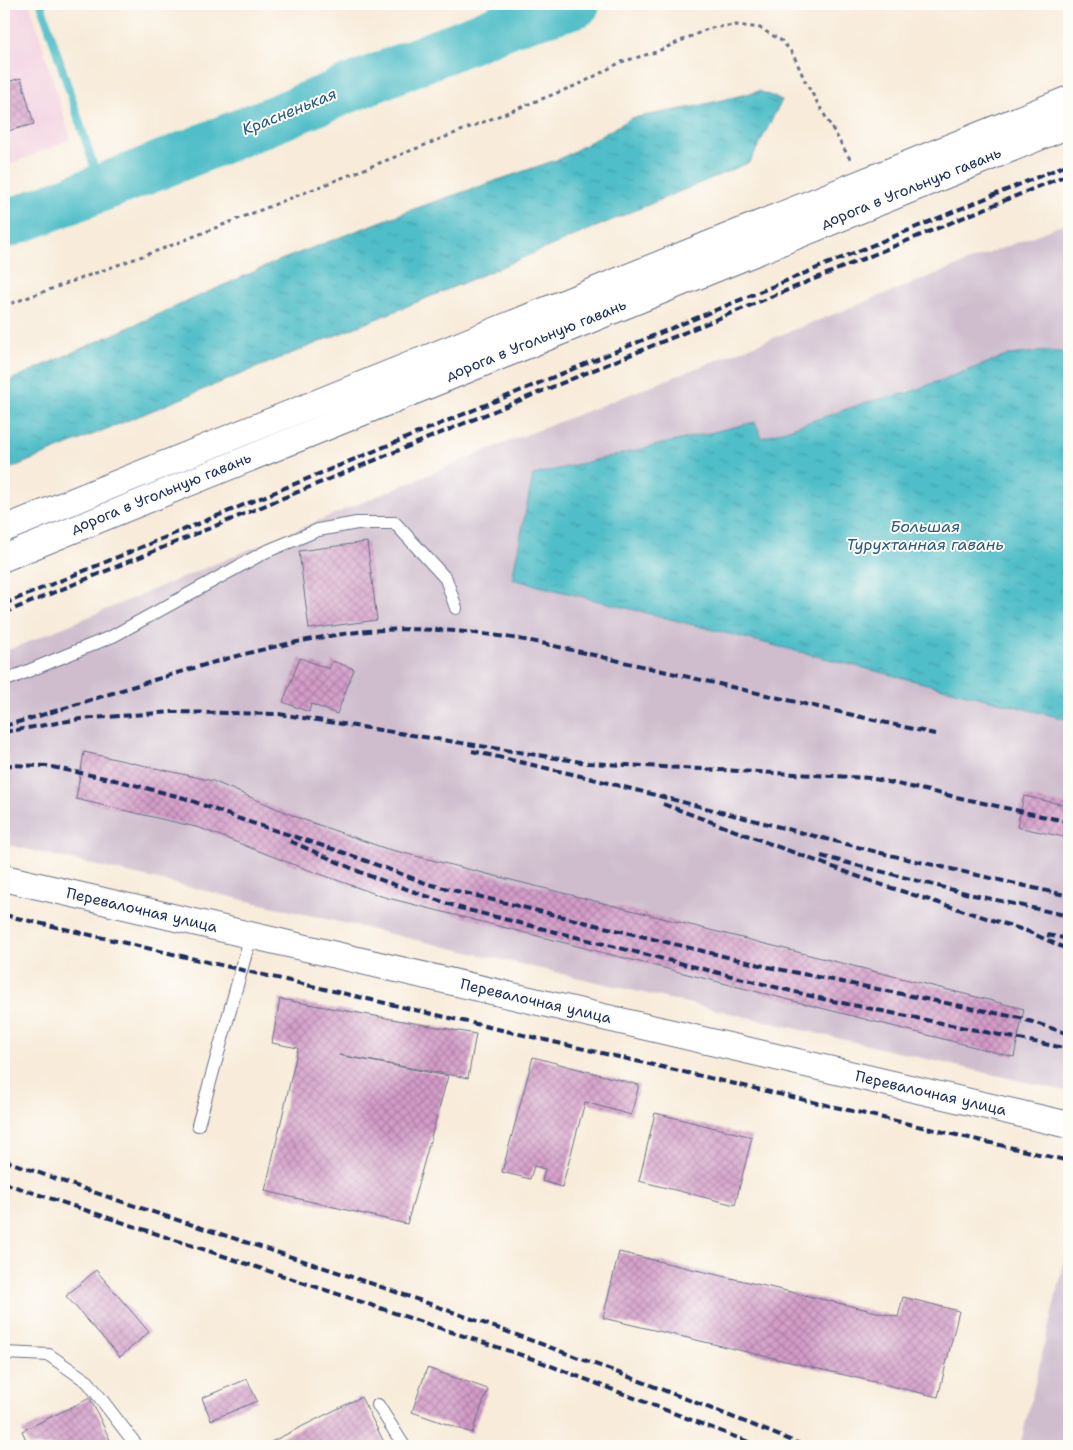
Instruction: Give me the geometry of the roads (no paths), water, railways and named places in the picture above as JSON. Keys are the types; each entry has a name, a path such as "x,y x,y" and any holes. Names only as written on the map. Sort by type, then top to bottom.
{"street":[{"name":"дорога в Угольную гавань","path":"4,529 1069,99"},
{"name":"дорога в Угольную гавань","path":"4,558 1069,124"},
{"name":"Перевалочная улица","path":"4,878 1069,1125"}],"lane":[{"path":"4,680 114,636 266,552 318,530 357,522 395,523 446,579 456,608"},
{"path":"198,1125 250,935"},
{"path":"4,1353 48,1355 88,1382 137,1446"},
{"path":"378,1405 404,1446"}],"water":[{"path":"759,91 782,100 750,162 432,296 4,471 4,383 278,261 411,210 562,158 632,118 693,107"},
{"name":"Большая Турухтанная гавань","path":"1048,351 1069,353 1069,720 512,579 533,475 755,422 762,438 867,402 909,392 1009,355"}],"waterway":[{"path":"41,4 101,188"},
{"name":"Красненькая","path":"4,225 143,172 514,22 576,4"}],"railway":[{"path":"4,604 1069,164"},
{"path":"4,613 1069,174"},
{"path":"4,726 180,672 268,648 358,632 405,629 476,633 546,644 939,735"},
{"path":"4,732 80,719 172,712 279,714 588,763 870,778 1069,822"},
{"path":"472,751 585,777 881,853 1069,896"},
{"path":"4,765 47,766 119,781 184,798 240,819 345,853 428,884 768,967 1020,1018 1069,1034"},
{"path":"663,804 873,882 1027,931 1069,950"},
{"path":"290,841 367,875 460,908 823,999 1069,1049"},
{"path":"821,856 969,894 1069,916"},
{"path":"4,915 1069,1161"},
{"path":"1047,935 1069,939"},
{"path":"4,1160 52,1178 445,1309 703,1405 805,1446"},
{"path":"4,1183 533,1359 759,1446"}]}
